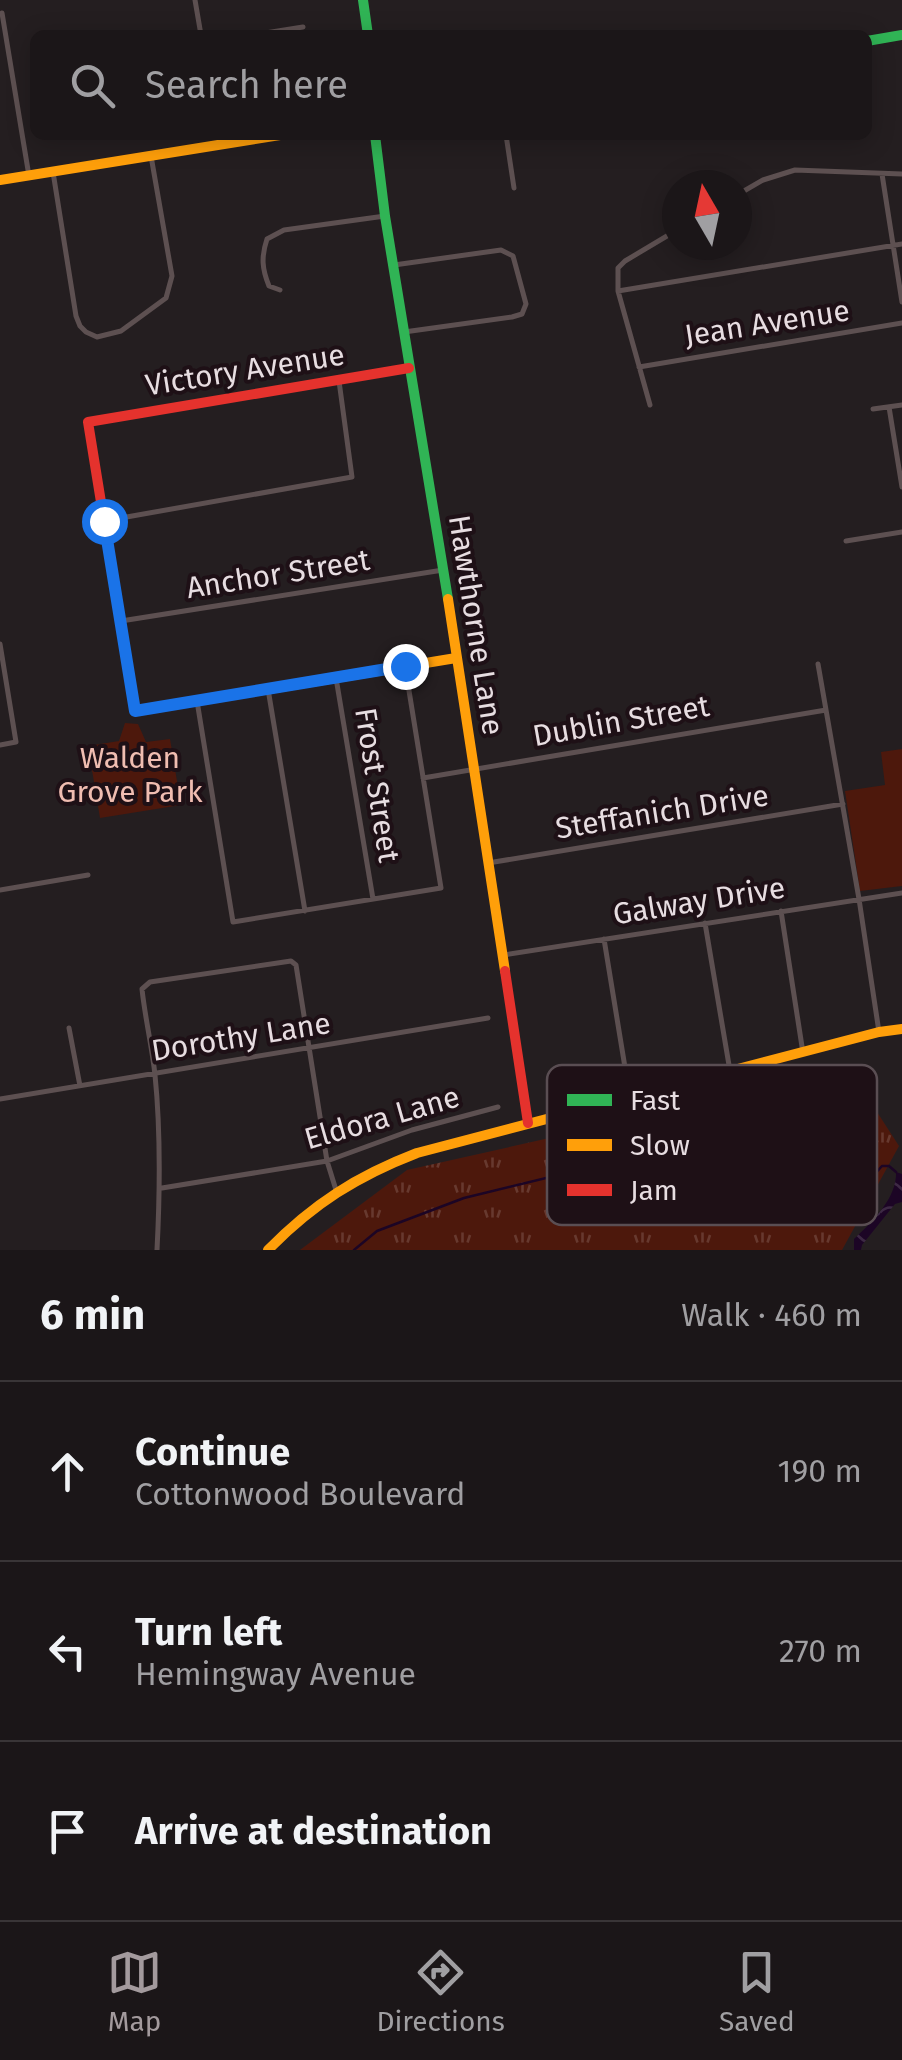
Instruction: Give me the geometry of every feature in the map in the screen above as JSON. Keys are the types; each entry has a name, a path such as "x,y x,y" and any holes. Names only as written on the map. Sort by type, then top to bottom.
{"street":[{"path":"195,0 200,30"},
{"path":"363,0 367,30"},
{"path":"2,13 29,176"},
{"path":"284,30 303,27"},
{"path":"872,40 902,35"},
{"path":"0,180 151,156 219,140"},
{"name":"Hawthorne Lane","path":"376,140 528,1124"},
{"path":"507,140 514,188"},
{"path":"53,172 76,316 86,332 97,336 121,331 166,298 172,276 151,156"},
{"path":"752,186 795,170 902,174"},
{"path":"882,174 902,302"},
{"path":"280,290 269,286 263,272 266,239 284,230 385,216"},
{"path":"650,406 618,290 618,268 662,239"},
{"path":"618,290 902,244"},
{"path":"393,265 501,250 512,256 526,304 522,314 404,332"},
{"name":"Jean Avenue","path":"639,367 902,323"},
{"name":"Victory Avenue","path":"104,521 88,422 409,368"},
{"path":"339,380 352,478 104,521 135,711 456,658"},
{"path":"873,409 902,404"},
{"path":"889,407 902,486"},
{"path":"846,542 902,532"},
{"name":"Anchor Street","path":"121,622 442,570"},
{"path":"0,645 16,742 0,744"},
{"path":"818,664 878,1032"},
{"path":"197,701 233,922 305,911 441,888 405,666"},
{"name":"Frost Street","path":"336,678 373,899"},
{"path":"268,689 305,911"},
{"name":"Dublin Street","path":"423,778 826,710"},
{"name":"Steffanich Drive","path":"488,863 843,804"},
{"path":"0,890 88,875"},
{"name":"Galway Drive","path":"503,955 902,893"},
{"path":"781,911 804,1053"},
{"path":"705,923 729,1065"},
{"path":"604,939 625,1065"},
{"path":"157,1250 160,1188 155,1075 142,989 150,982 291,961 296,964 327,1162 336,1190"},
{"name":"Dorothy Lane","path":"1,1099 488,1018"},
{"path":"69,1028 80,1086"},
{"path":"755,1065 902,1029"},
{"path":"0,1091 1,1099"},
{"name":"Eldora Lane","path":"160,1188 327,1162 412,1130 498,1107"},
{"path":"268,1250 314,1206 363,1175 418,1153 547,1119"}],"green space":[{"name":"Walden Grove Park","path":"125,723 138,724 146,742 170,739 181,805 100,818 88,746 119,741"},
{"path":"902,749 902,886 860,891 845,791 885,785 881,752"},
{"path":"877,1112 899,1146 877,1186"},
{"path":"547,1139 547,1225 856,1225 842,1250 300,1250 407,1170"}],"water":[{"path":"896,1172 902,1174 902,1202 895,1204 861,1250 854,1250 854,1239 867,1225 877,1225 877,1214 895,1182"}],"waterway":[{"path":"877,1172 889,1166 896,1172"},
{"path":"354,1250 377,1231 464,1198 547,1178"}],"traffic: fast":[{"path":"363,0 367,30"},
{"path":"872,40 902,35"},
{"path":"376,140 448,599"}],"traffic: slow":[{"path":"0,180 249,140"},
{"path":"448,599 505,971"},
{"path":"132,693 135,711 456,658"},
{"path":"753,1065 902,1029"},
{"path":"268,1250 337,1193 375,1171 417,1153 547,1119"}],"traffic: jam":[{"path":"132,693 88,422 409,368"},
{"path":"505,971 528,1123"}],"route":[{"path":"104,521 135,711 405,666"}]}
